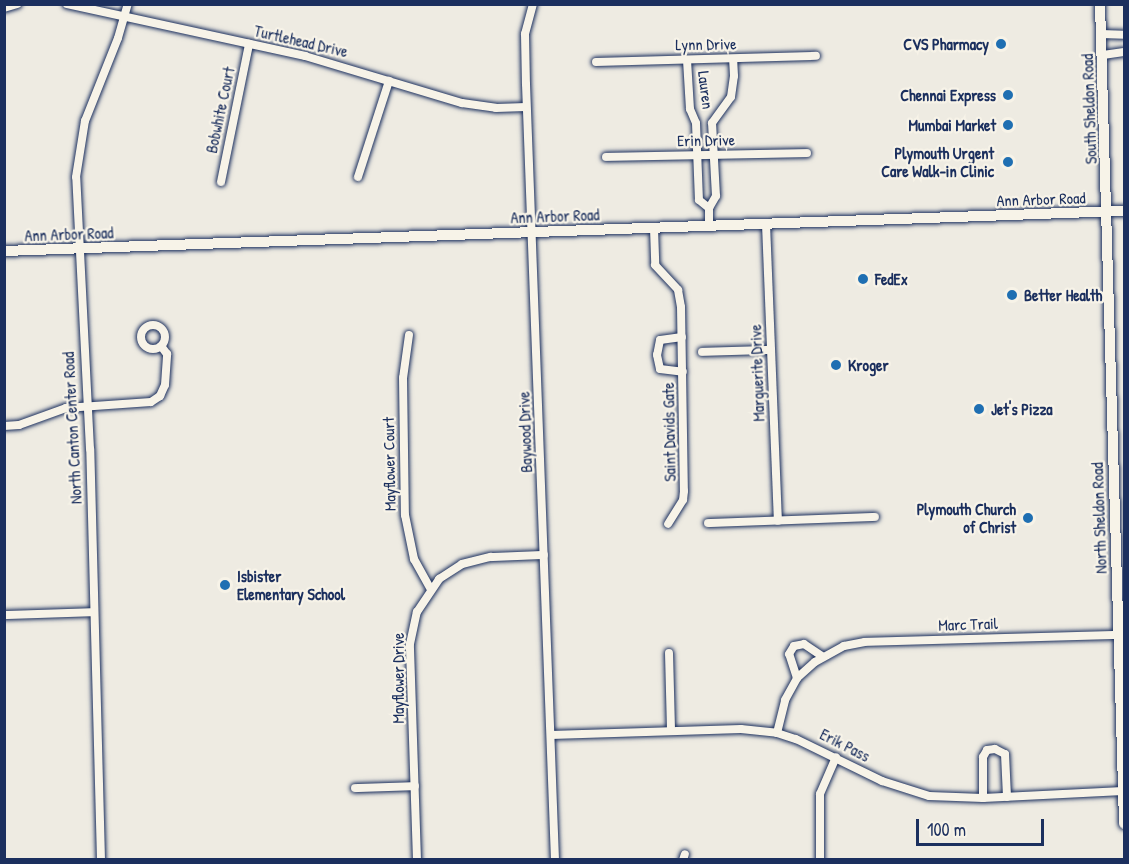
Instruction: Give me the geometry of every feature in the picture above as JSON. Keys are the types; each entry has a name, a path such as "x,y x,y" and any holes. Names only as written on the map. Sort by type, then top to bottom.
{"main road":[{"name":"South Sheldon Road","path":"1100,4 1107,212"},
{"name":"Ann Arbor Road","path":"4,252 1125,211"},
{"name":"North Sheldon Road","path":"1107,212 1119,471 1118,635 1124,728 1125,824"}],"street":[{"name":"Turtlehead Drive","path":"67,4 343,66 462,103 496,108 526,107"},
{"name":"North Canton Center Road","path":"101,860 87,406 76,177 80,140 89,108 126,17 128,4"},
{"name":"Baywood Drive","path":"533,4 525,34 526,107 555,860"},
{"path":"4,8 15,5"},
{"path":"1101,34 1125,35"},
{"name":"Bobwhite Court","path":"221,182 249,44"},
{"path":"1102,56 1125,52"},
{"name":"Lynn Drive","path":"596,62 816,56"},
{"name":"Lauren","path":"709,226 710,208 716,196 712,123 731,97 734,76 733,59"},
{"name":"Lauren","path":"687,60 690,109 696,123 699,200 710,208"},
{"path":"358,177 389,81"},
{"name":"Lauren","path":"696,123 712,123"},
{"name":"Erin Drive","path":"606,158 807,153"},
{"name":"Marguerite Drive","path":"766,224 778,521"},
{"name":"Saint Davids Gate","path":"654,228 655,265 680,296 682,338 684,491 683,500 668,524"},
{"name":"Mayflower Court","path":"409,335 403,378 406,527 414,559 430,588"},
{"name":"Saint Davids Gate","path":"682,338 660,340 657,355 660,369 683,372"},
{"path":"4,426 30,422 56,410 87,406 146,404 157,399 162,393 167,372 166,354 161,346"},
{"path":"702,352 770,350"},
{"path":"708,523 875,517"},
{"name":"Mayflower Drive","path":"417,860 410,638 417,612 430,588 449,571 474,560 544,555"},
{"path":"4,615 94,612"},
{"name":"Marc Trail","path":"777,734 785,700 797,678 823,657 844,646 865,642 1118,635"},
{"path":"797,678 789,654 794,646 804,644 823,657"},
{"path":"669,652 671,731"},
{"name":"Erik Pass","path":"551,735 741,729 777,734 836,757 882,781 929,796 983,798 1123,791"},
{"path":"983,798 983,757 987,750 994,748 1005,754 1007,797"},
{"path":"820,860 820,794 836,757"},
{"path":"355,788 415,786"}],"place":[{"name":"CVS Pharmacy","path":"1001,44"},
{"name":"Chennai Express","path":"1008,95"},
{"name":"Mumbai Market","path":"1008,125"},
{"name":"Plymouth Urgent Care Walk-in Clinic","path":"1008,162"},
{"name":"FedEx","path":"863,279"},
{"name":"Better Health","path":"1012,295"},
{"name":"Kroger","path":"836,365"},
{"name":"Jet's Pizza","path":"979,409"},
{"name":"Plymouth Church of Christ","path":"1028,518"},
{"name":"Isbister Elementary School","path":"225,585"}]}
